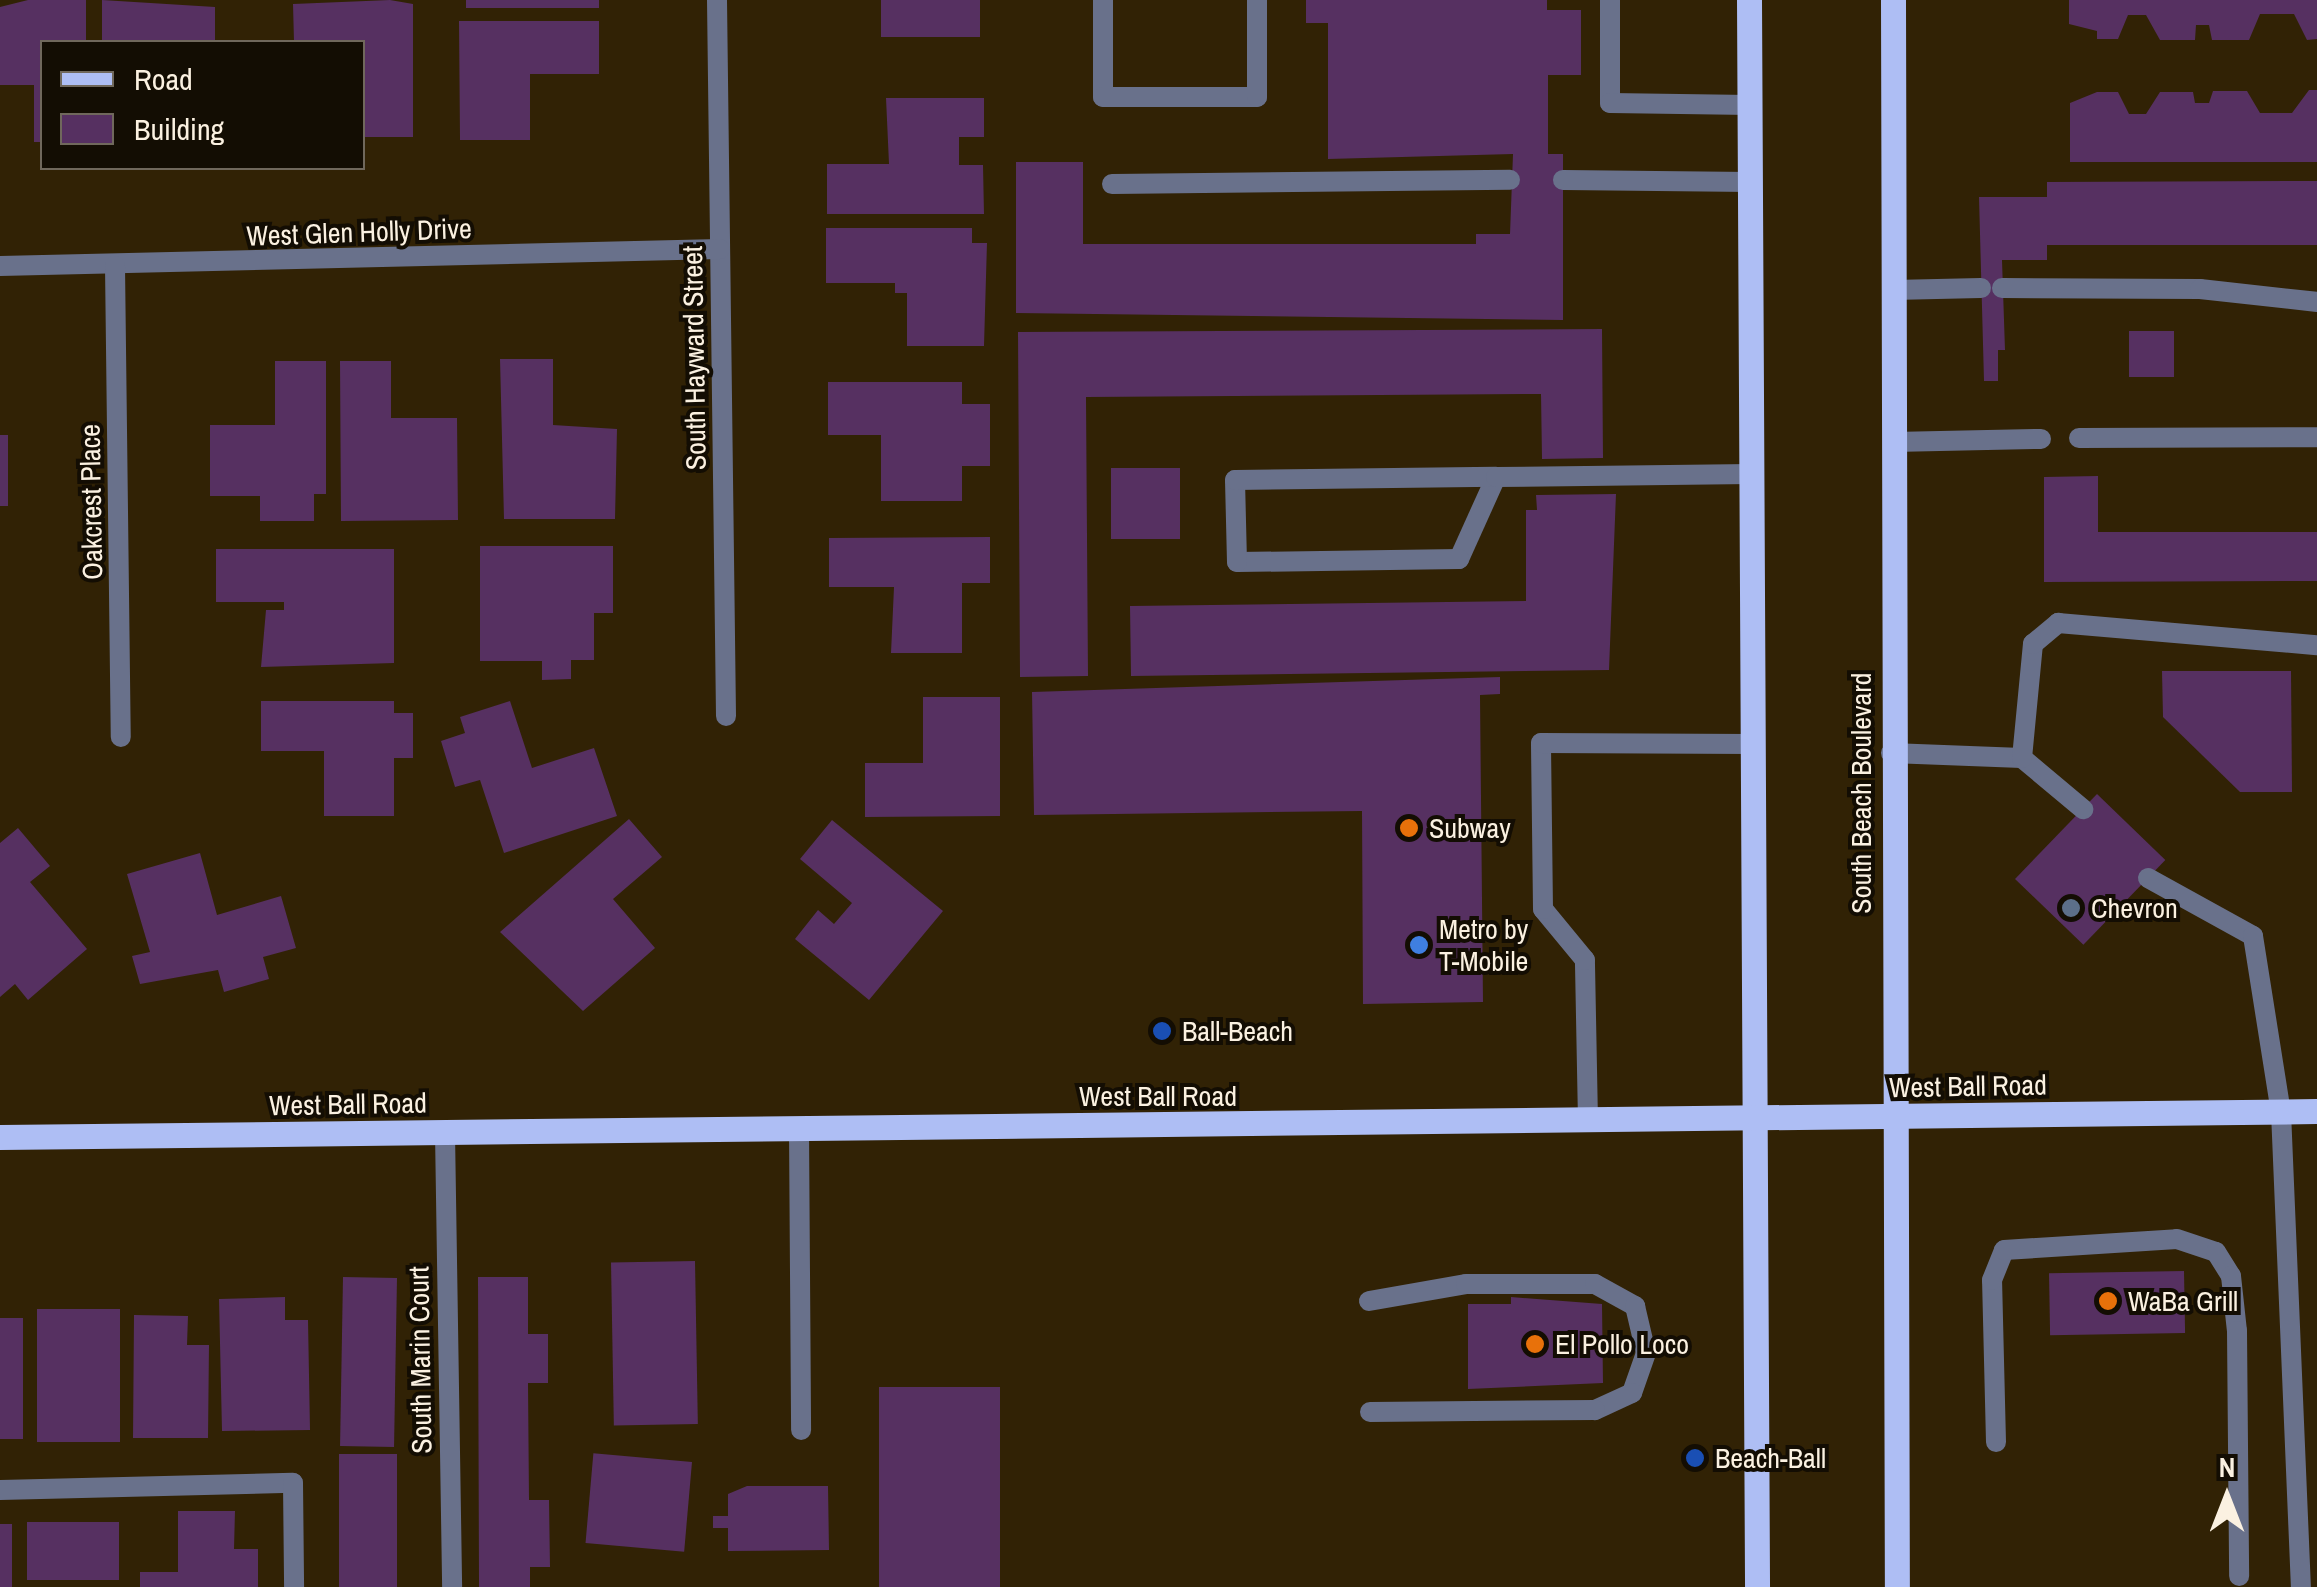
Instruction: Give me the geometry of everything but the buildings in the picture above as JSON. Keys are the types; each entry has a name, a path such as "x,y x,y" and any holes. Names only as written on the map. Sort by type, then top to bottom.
{"main road":[{"path":"1749,0 1757,1587"},
{"name":"South Beach Boulevard","path":"1894,0 1889,1117 1897,1587"},
{"name":"West Ball Road","path":"0,1138 2317,1112"}],"street":[{"name":"South Hayward Street","path":"717,0 726,716"},
{"path":"1102,0 1103,98 1258,97 1257,0"},
{"path":"1610,0 1610,103 1750,105"},
{"path":"1112,184 1510,180"},
{"path":"1562,180 1750,182"},
{"name":"West Glen Holly Drive","path":"0,266 720,249"},
{"name":"Oakcrest Place","path":"115,266 122,738"},
{"path":"1893,290 2200,289 2317,302"},
{"path":"2079,438 2317,437"},
{"path":"1893,442 2041,439"},
{"path":"1496,477 1459,558 1237,562 1234,480 1751,474"},
{"path":"2022,758 2032,644 2058,623 2317,645"},
{"path":"1588,1121 1586,960 1542,909 1540,743 1752,744"},
{"path":"1891,754 2022,758 2083,809"},
{"path":"2148,878 2253,936 2281,1112 2301,1587"},
{"path":"799,1130 801,1430"},
{"name":"South Marin Court","path":"445,1133 452,1587"},
{"path":"1996,1442 1992,1280 2004,1250 2177,1239 2216,1252 2231,1276 2237,1331 2239,1576"},
{"path":"1369,1301 1466,1284 1596,1284 1635,1306 1646,1352 1632,1394 1596,1410 1370,1412"},
{"path":"0,1490 294,1483 294,1587"}],"place":[{"name":"Subway","path":"1409,828"},
{"name":"Chevron","path":"2071,908"},
{"name":"Metro by T-Mobile","path":"1419,945"},
{"name":"Ball-Beach","path":"1162,1031"},
{"name":"WaBa Grill","path":"2108,1301"},
{"name":"El Pollo Loco","path":"1535,1344"},
{"name":"Beach-Ball","path":"1695,1458"}]}
